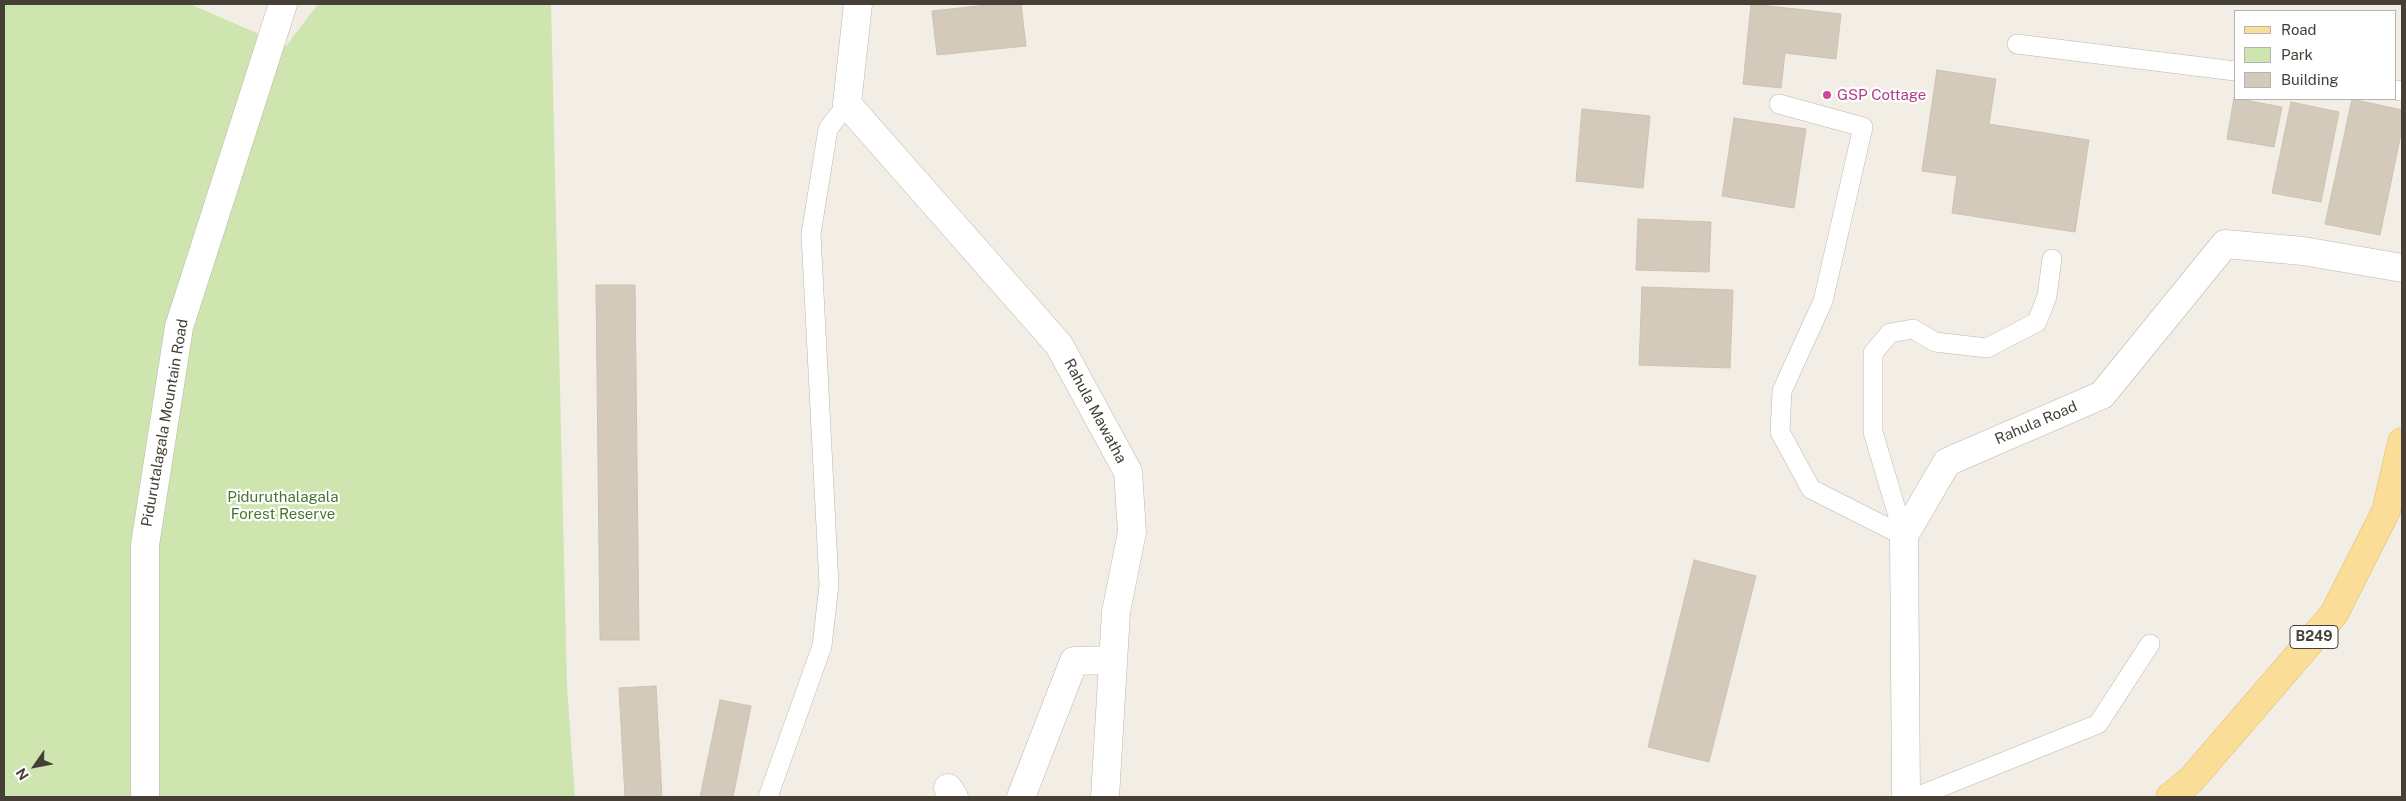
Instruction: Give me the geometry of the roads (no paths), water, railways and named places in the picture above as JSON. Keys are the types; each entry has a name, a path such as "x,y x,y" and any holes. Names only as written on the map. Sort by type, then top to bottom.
{"main road":[{"name":"B249","path":"2170,797 2191,780 2334,614 2386,511 2402,442"}],"street":[{"name":"Pidurutalagala Mountain Road","path":"145,797 145,545 179,327 283,4"},
{"path":"847,104 858,4"},
{"name":"Rahula Mawatha","path":"847,104 1059,345 1128,472 1132,532 1116,612 1105,797"},
{"name":"Rahula Road","path":"1904,536 1947,462 2102,395 2226,244 2303,251 2402,268"},
{"path":"1904,536 1906,797"},
{"path":"1022,797 1074,661 1113,660"}],"lane":[{"path":"2017,44 2234,71"},
{"path":"768,797 822,646 829,585 810,234 828,129 847,104"},
{"path":"1779,104 1862,127 1823,300 1782,391 1780,432 1811,489 1904,536"},
{"path":"1904,536 1873,432 1873,353 1890,333 1912,329 1935,342 1987,348 2037,322 2047,296 2052,259"},
{"path":"1916,797 2098,724 2150,644"}],"place":[{"name":"GSP Cottage","path":"1827,95"}],"park label":[{"name":"Piduruthalagala Forest Reserve","path":"283,506"}]}
